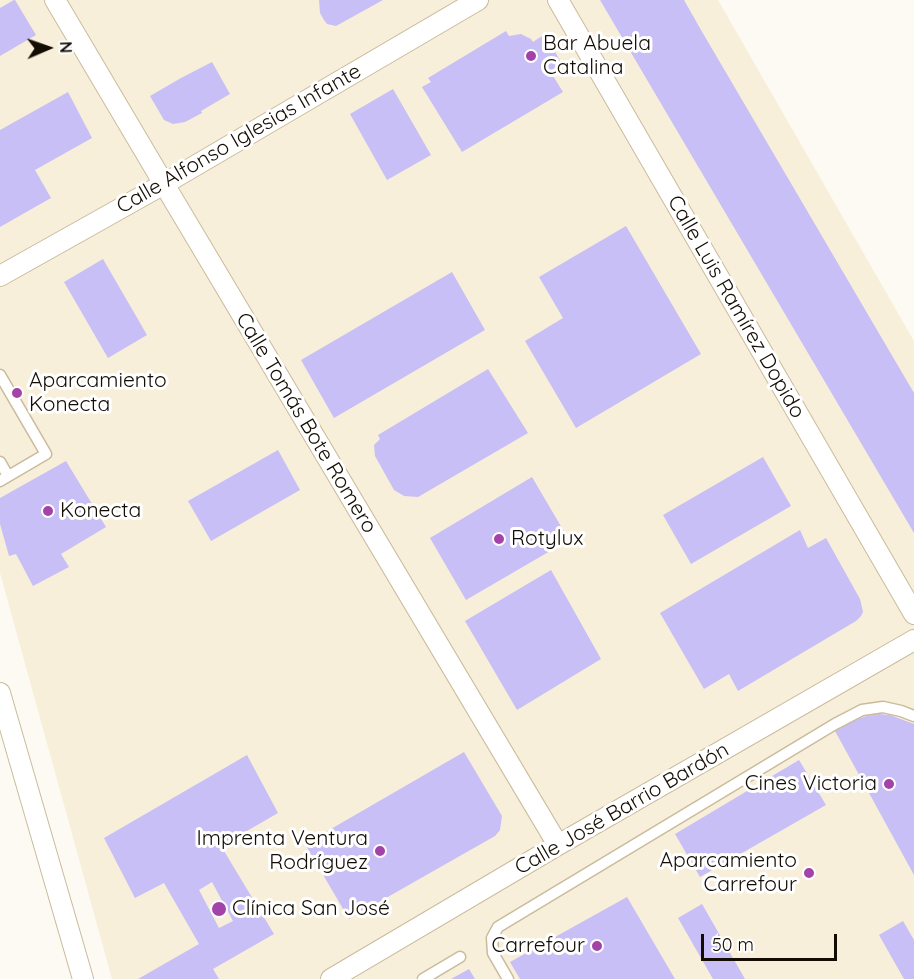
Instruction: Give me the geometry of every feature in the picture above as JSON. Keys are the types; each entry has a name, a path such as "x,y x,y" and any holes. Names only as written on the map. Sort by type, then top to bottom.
{"street":[{"name":"Calle Tomás Bote Romero","path":"56,0 558,845"},
{"name":"Calle Alfonso Iglesias Infante","path":"0,276 164,184 478,0"},
{"name":"Calle Luis Ramírez Dopido","path":"558,0 914,614"},
{"name":"Calle José Barrio Bardón","path":"331,979 914,640"},
{"path":"0,693 83,979"}],"lane":[{"path":"0,375 46,454 4,478 0,462"},
{"path":"508,979 493,953 492,938 498,927 835,724 862,710 883,707 914,716"},
{"path":"423,979 460,957"}],"shaded area":[{"path":"0,0 718,0 914,341 914,979 112,979 0,573"}],"building":[{"path":"14,0 36,35 0,56 0,8"},
{"path":"319,0 383,0 336,26 327,24 324,20 320,13"},
{"path":"600,0 684,0 914,393 914,533"},
{"path":"506,31 509,36 521,34 533,42 545,34 562,64 550,71 563,92 462,152 422,87 431,82 428,78"},
{"path":"212,62 230,94 185,122 173,124 164,120 150,96"},
{"path":"393,89 431,155 387,180 350,114"},
{"path":"68,92 92,138 35,170 51,198 0,227 0,130"},
{"path":"626,226 701,354 576,428 525,341 563,318 539,277"},
{"path":"103,259 147,335 108,358 64,282"},
{"path":"452,272 485,330 334,418 301,360"},
{"path":"488,369 528,433 418,497 404,496 394,490 375,456 374,445 380,439 378,435"},
{"path":"278,450 300,490 211,541 188,501"},
{"path":"763,457 791,506 691,564 663,515"},
{"name":"Konecta","path":"66,461 106,527 61,554 69,567 33,586 16,554 9,556 0,524 0,498"},
{"name":"Rotylux","path":"532,477 569,540 466,600 430,538"},
{"path":"800,530 808,548 826,538 860,599 863,612 861,616 738,691 729,674 704,689 660,613"},
{"path":"551,570 601,659 517,710 465,621"},
{"name":"Cines Victoria","path":"879,714 890,715 914,724 914,875 835,731 854,720"},
{"path":"464,752 502,816 500,830 495,836 349,919 305,844"},
{"path":"247,755 278,813 221,846 274,934 213,969 219,979 138,979 199,944 164,883 135,898 104,838","holes":["212,882 233,921 219,928 199,890"]},
{"path":"799,760 826,805 700,877 675,834"},
{"name":"Carrefour","path":"627,897 675,979 520,979 510,962"},
{"path":"702,904 745,979 713,979 678,918"},
{"path":"903,921 914,940 914,979 904,979 879,935"},
{"path":"469,969 475,979 451,979"}],"place":[{"name":"Bar Abuela Catalina","path":"531,56"},
{"name":"Aparcamiento Konecta","path":"17,393"},
{"name":"Konecta","path":"48,511"},
{"name":"Rotylux","path":"499,539"},
{"name":"Cines Victoria","path":"889,784"},
{"name":"Imprenta Ventura Rodríguez","path":"380,851"},
{"name":"Aparcamiento Carrefour","path":"809,873"},
{"name":"Clínica San José","path":"219,909"},
{"name":"Carrefour","path":"597,946"}]}
